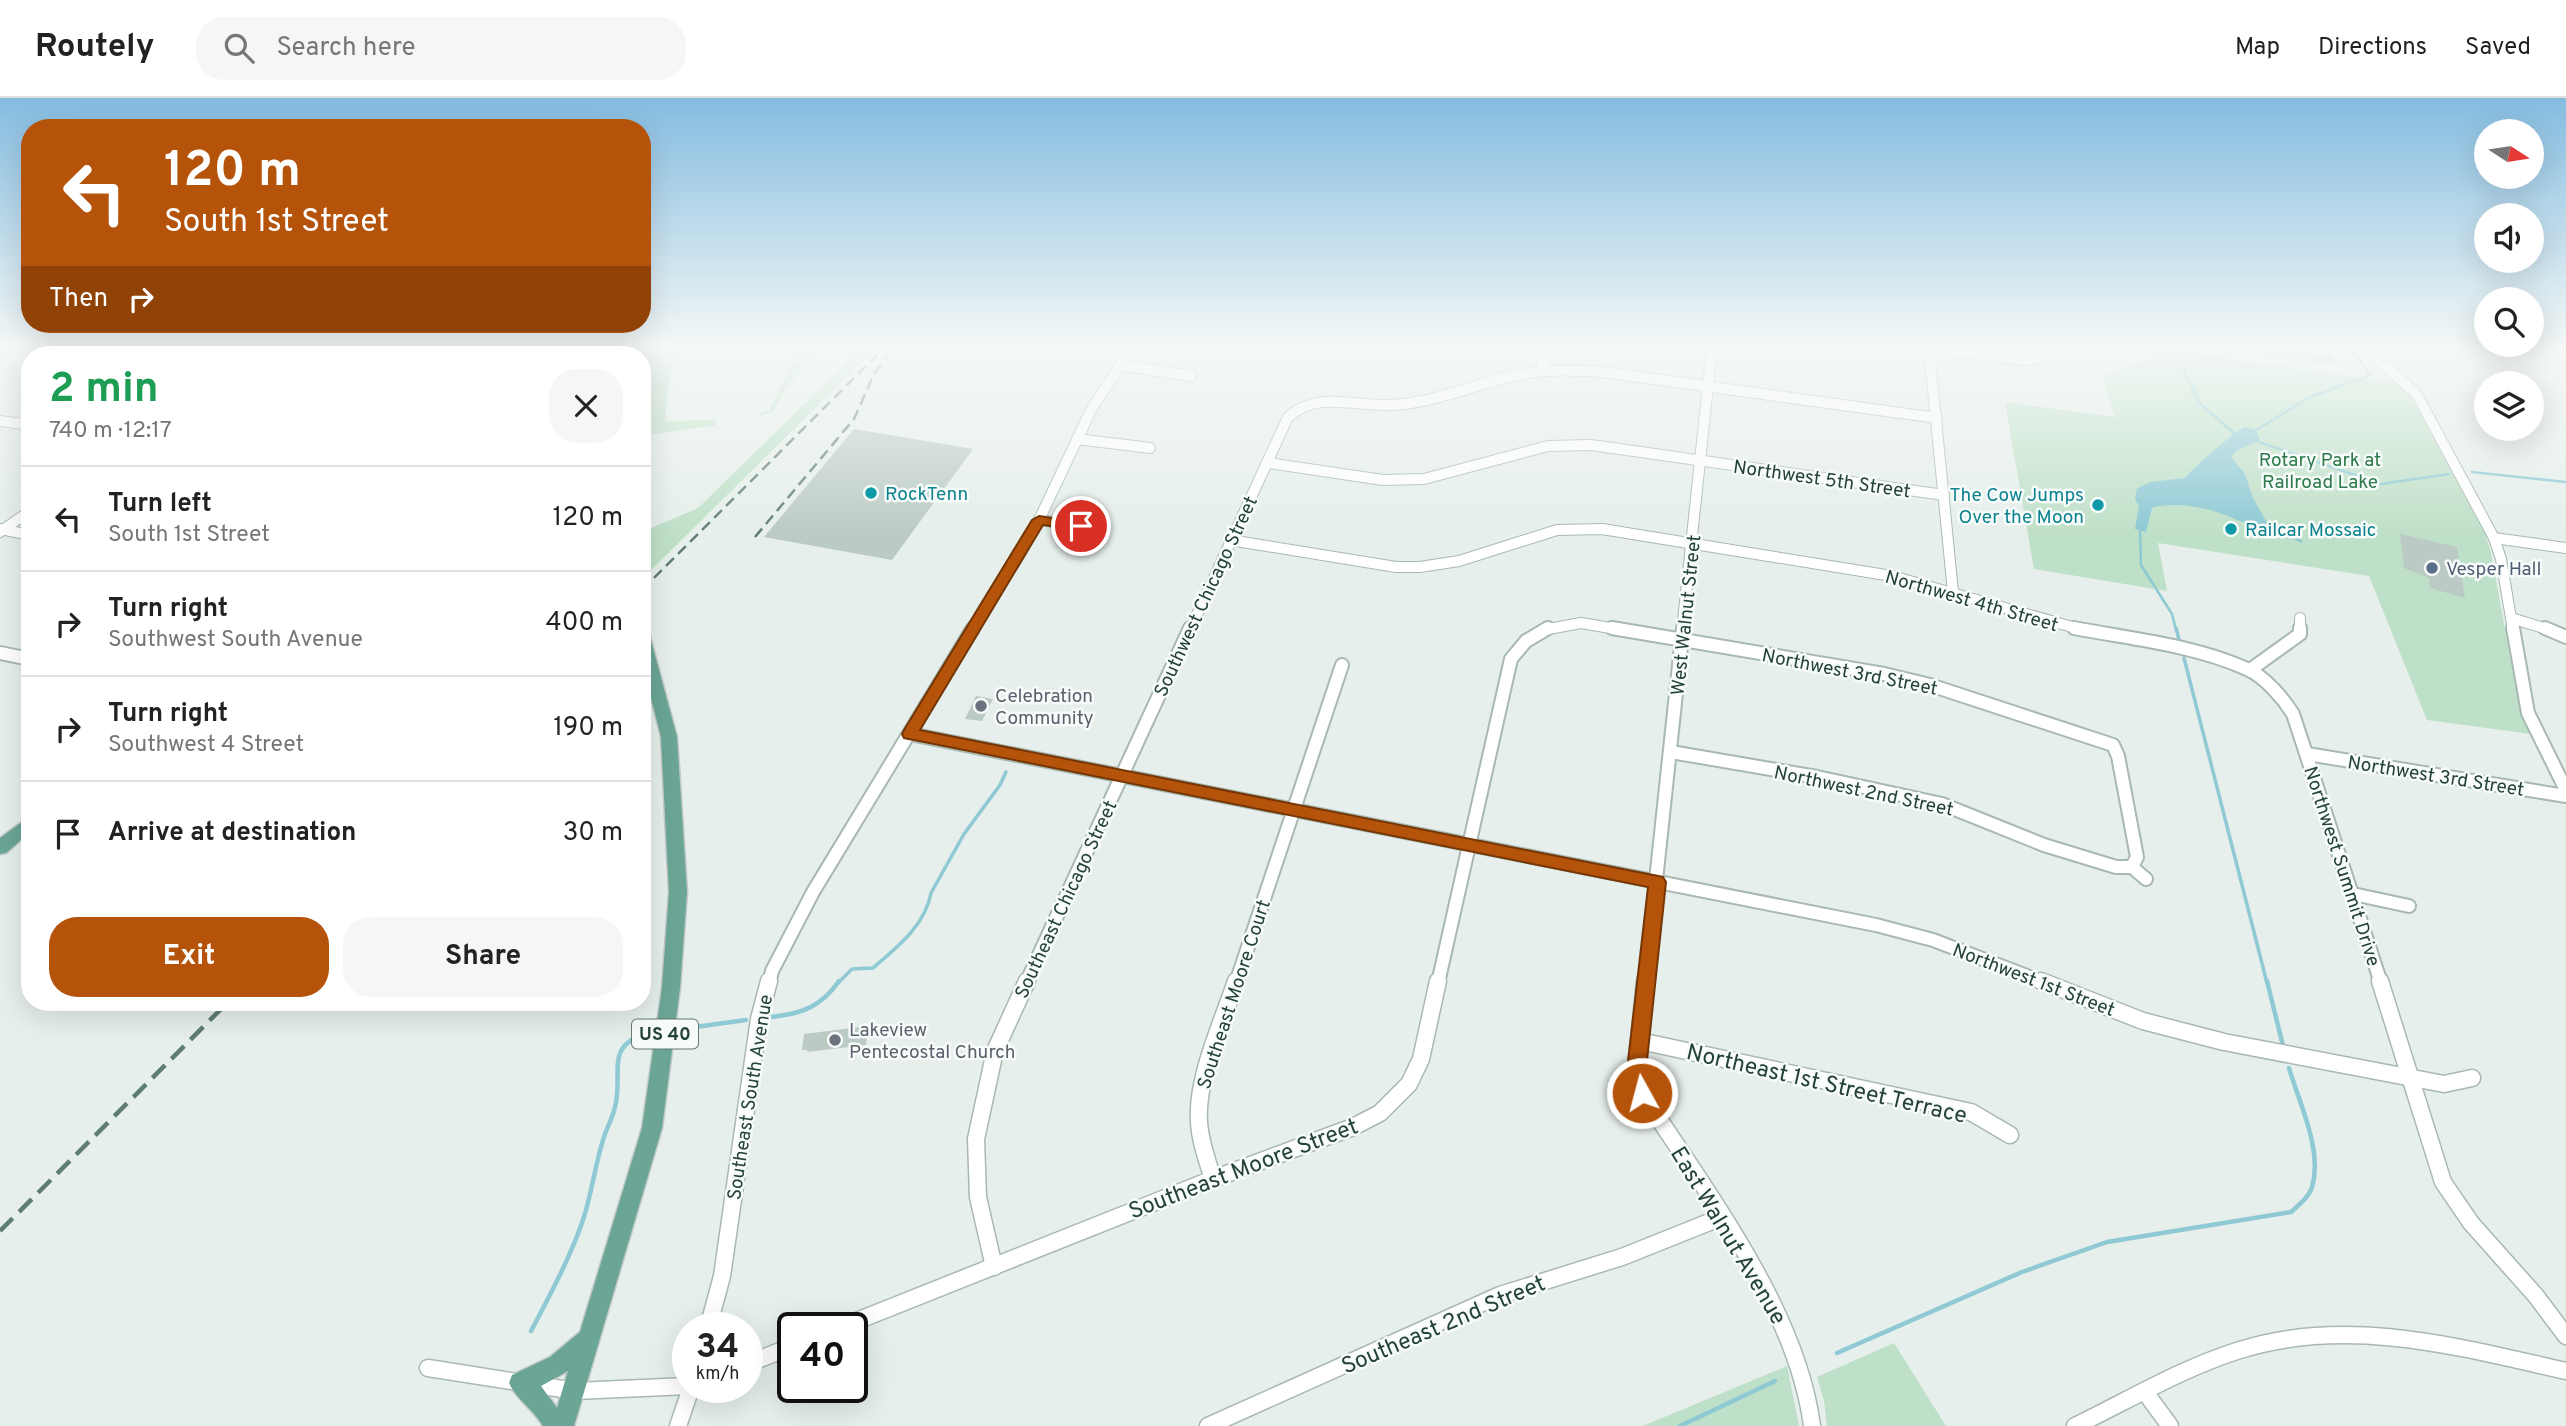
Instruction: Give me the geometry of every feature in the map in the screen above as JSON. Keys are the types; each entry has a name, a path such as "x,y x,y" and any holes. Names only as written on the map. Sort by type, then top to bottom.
{"main road":[{"name":"US 40","path":"563,1426 652,1128 671,988 678,892 669,737 651,668"},
{"path":"0,848 21,829"},
{"path":"520,1383 545,1375 574,1354 591,1336"},
{"path":"520,1383 537,1397 549,1412 554,1426"}],"street":[{"path":"910,734 1039,520 1091,410"},
{"name":"Southwest Chicago Street","path":"1122,776 1230,540 1288,417 1294,410"},
{"name":"West Walnut Street","path":"1657,882 1706,410"},
{"path":"1880,410 1937,418"},
{"path":"1936,410 1953,592"},
{"path":"2425,410 2494,538 2501,559 2528,713 2566,790"},
{"path":"0,421 21,424"},
{"path":"1077,439 1150,448"},
{"path":"1268,463 1383,480 1424,479 1548,446 1608,446 1701,460"},
{"name":"Northwest 5th Street","path":"1701,460 1944,495"},
{"path":"1,530 21,517"},
{"path":"1039,520 1102,528"},
{"name":"Northwest 4th Street","path":"1230,540 1396,567 1450,563 1535,534 1576,528 1602,529 1865,571 1953,592 2063,626 2202,653 2249,670"},
{"path":"1,530 21,533"},
{"path":"2494,538 2566,548"},
{"path":"2249,670 2300,634 2300,618"},
{"name":"Northwest 3rd Street","path":"1502,699 1511,659 1524,639 1549,626 1581,623 1907,679 2113,745 2118,755 2137,857 2132,867"},
{"path":"2512,623 2558,639 2566,637"},
{"path":"0,653 21,657"},
{"name":"Southeast Moore Court","path":"1213,1179 1201,1144 1196,1108 1342,665"},
{"name":"Northwest Summit Drive","path":"2249,670 2285,701 2293,714 2411,1079"},
{"name":"Southeast Moore Street","path":"868,1317 1213,1179 1353,1127 1380,1113 1409,1084 1421,1059 1502,699"},
{"name":"Northwest 1st Street","path":"910,734 1876,925 1956,948 2143,1021 2224,1042 2444,1084 2472,1078"},
{"name":"Southeast South Avenue","path":"712,1312 722,1276 759,1018 772,971 802,911 910,734"},
{"name":"Northwest 2nd Street","path":"1671,752 1817,777 1942,804 2044,845 2116,867 2132,867"},
{"name":"Northwest 3rd Street","path":"2307,754 2566,796"},
{"name":"Southeast Chicago Street","path":"994,1267 978,1197 976,1139 995,1051 1122,776"},
{"path":"2132,867 2146,879"},
{"name":"East Walnut Avenue","path":"1657,882 1636,1070 1642,1093 1722,1217 1775,1306 1795,1350 1810,1400 1812,1426"},
{"path":"2353,894 2409,906"},
{"name":"Northeast 1st Street Terrace","path":"1640,1041 1971,1112 2010,1135"},
{"path":"2411,1079 2444,1182 2458,1210 2534,1292 2566,1336"},
{"name":"Southeast 2nd Street","path":"1208,1426 1500,1295 1622,1257 1722,1217"},
{"path":"2075,1426 2240,1350 2305,1335 2399,1337 2446,1344 2566,1371"},
{"path":"428,1368 575,1391 672,1388"},
{"path":"2145,1392 2171,1426"},
{"path":"678,1426 684,1403"}],"green space":[{"path":"651,410 666,410 665,421 715,420 716,425 651,435"},
{"path":"798,410 813,410 651,570 651,528 698,508"},
{"name":"Rotary Park at Railroad Lake","path":"2006,410 2063,410 2115,417 2113,410 2418,410 2485,533 2520,711 2531,734 2427,720 2369,576 2158,543 2167,591 2034,569"},
{"path":"1894,1343 1946,1426 1827,1426 1817,1377"},
{"path":"1787,1366 1799,1426 1643,1426"}],"water":[{"path":"2245,427 2256,430 2260,440 2236,451 2231,457 2245,474 2253,498 2269,526 2257,526 2209,510 2176,505 2152,508 2146,532 2135,529 2139,506 2135,499 2137,489 2150,482 2185,478"}],"building":[{"name":"RockTenn","path":"854,429 973,449 892,560 764,537"},
{"name":"Vesper Hall","path":"2400,534 2457,547 2465,598 2430,588 2429,578 2404,568"},
{"name":"Celebration Community","path":"976,696 993,699 982,721 965,719"},
{"name":"Lakeview Pentecostal Church","path":"868,1026 866,1045 807,1052 808,1050 802,1050 804,1034"}],"waterway":[{"path":"2207,410 2234,433"},
{"path":"2256,430 2289,410"},
{"path":"2259,442 2381,484 2449,474"},
{"path":"2472,472 2566,482"},
{"path":"2269,526 2301,541"},
{"path":"2140,530 2141,565 2172,614 2176,630"},
{"path":"2176,628 2180,643"},
{"path":"2184,658 2267,983"},
{"path":"838,983 852,969 873,968 916,926 964,834 1000,785 1006,772"},
{"path":"771,1017 810,1008 825,997 839,981"},
{"path":"2267,981 2283,1046"},
{"path":"695,1027 746,1020"},
{"path":"531,1331 566,1262 583,1220 601,1147 615,1107 620,1054 633,1039 647,1033"},
{"path":"1837,1353 2022,1272 2107,1242 2291,1212 2311,1191 2315,1173 2312,1142 2289,1068"},
{"path":"1680,1426 1775,1381"}],"railway":[{"path":"651,581 822,410"},
{"path":"755,537 854,419 858,410"},
{"path":"0,1231 219,1011"}],"place":[{"name":"RockTenn","path":"871,493"},
{"name":"The Cow Jumps Over the Moon","path":"2098,505"},
{"name":"Railcar Mossaic","path":"2231,529"},
{"name":"Vesper Hall","path":"2432,568"},
{"name":"Celebration Community","path":"981,706"},
{"name":"Lakeview Pentecostal Church","path":"835,1040"}],"route":[{"path":"1081,526 1039,520 968,633 910,734 1657,882 1636,1070 1642,1093"}]}
